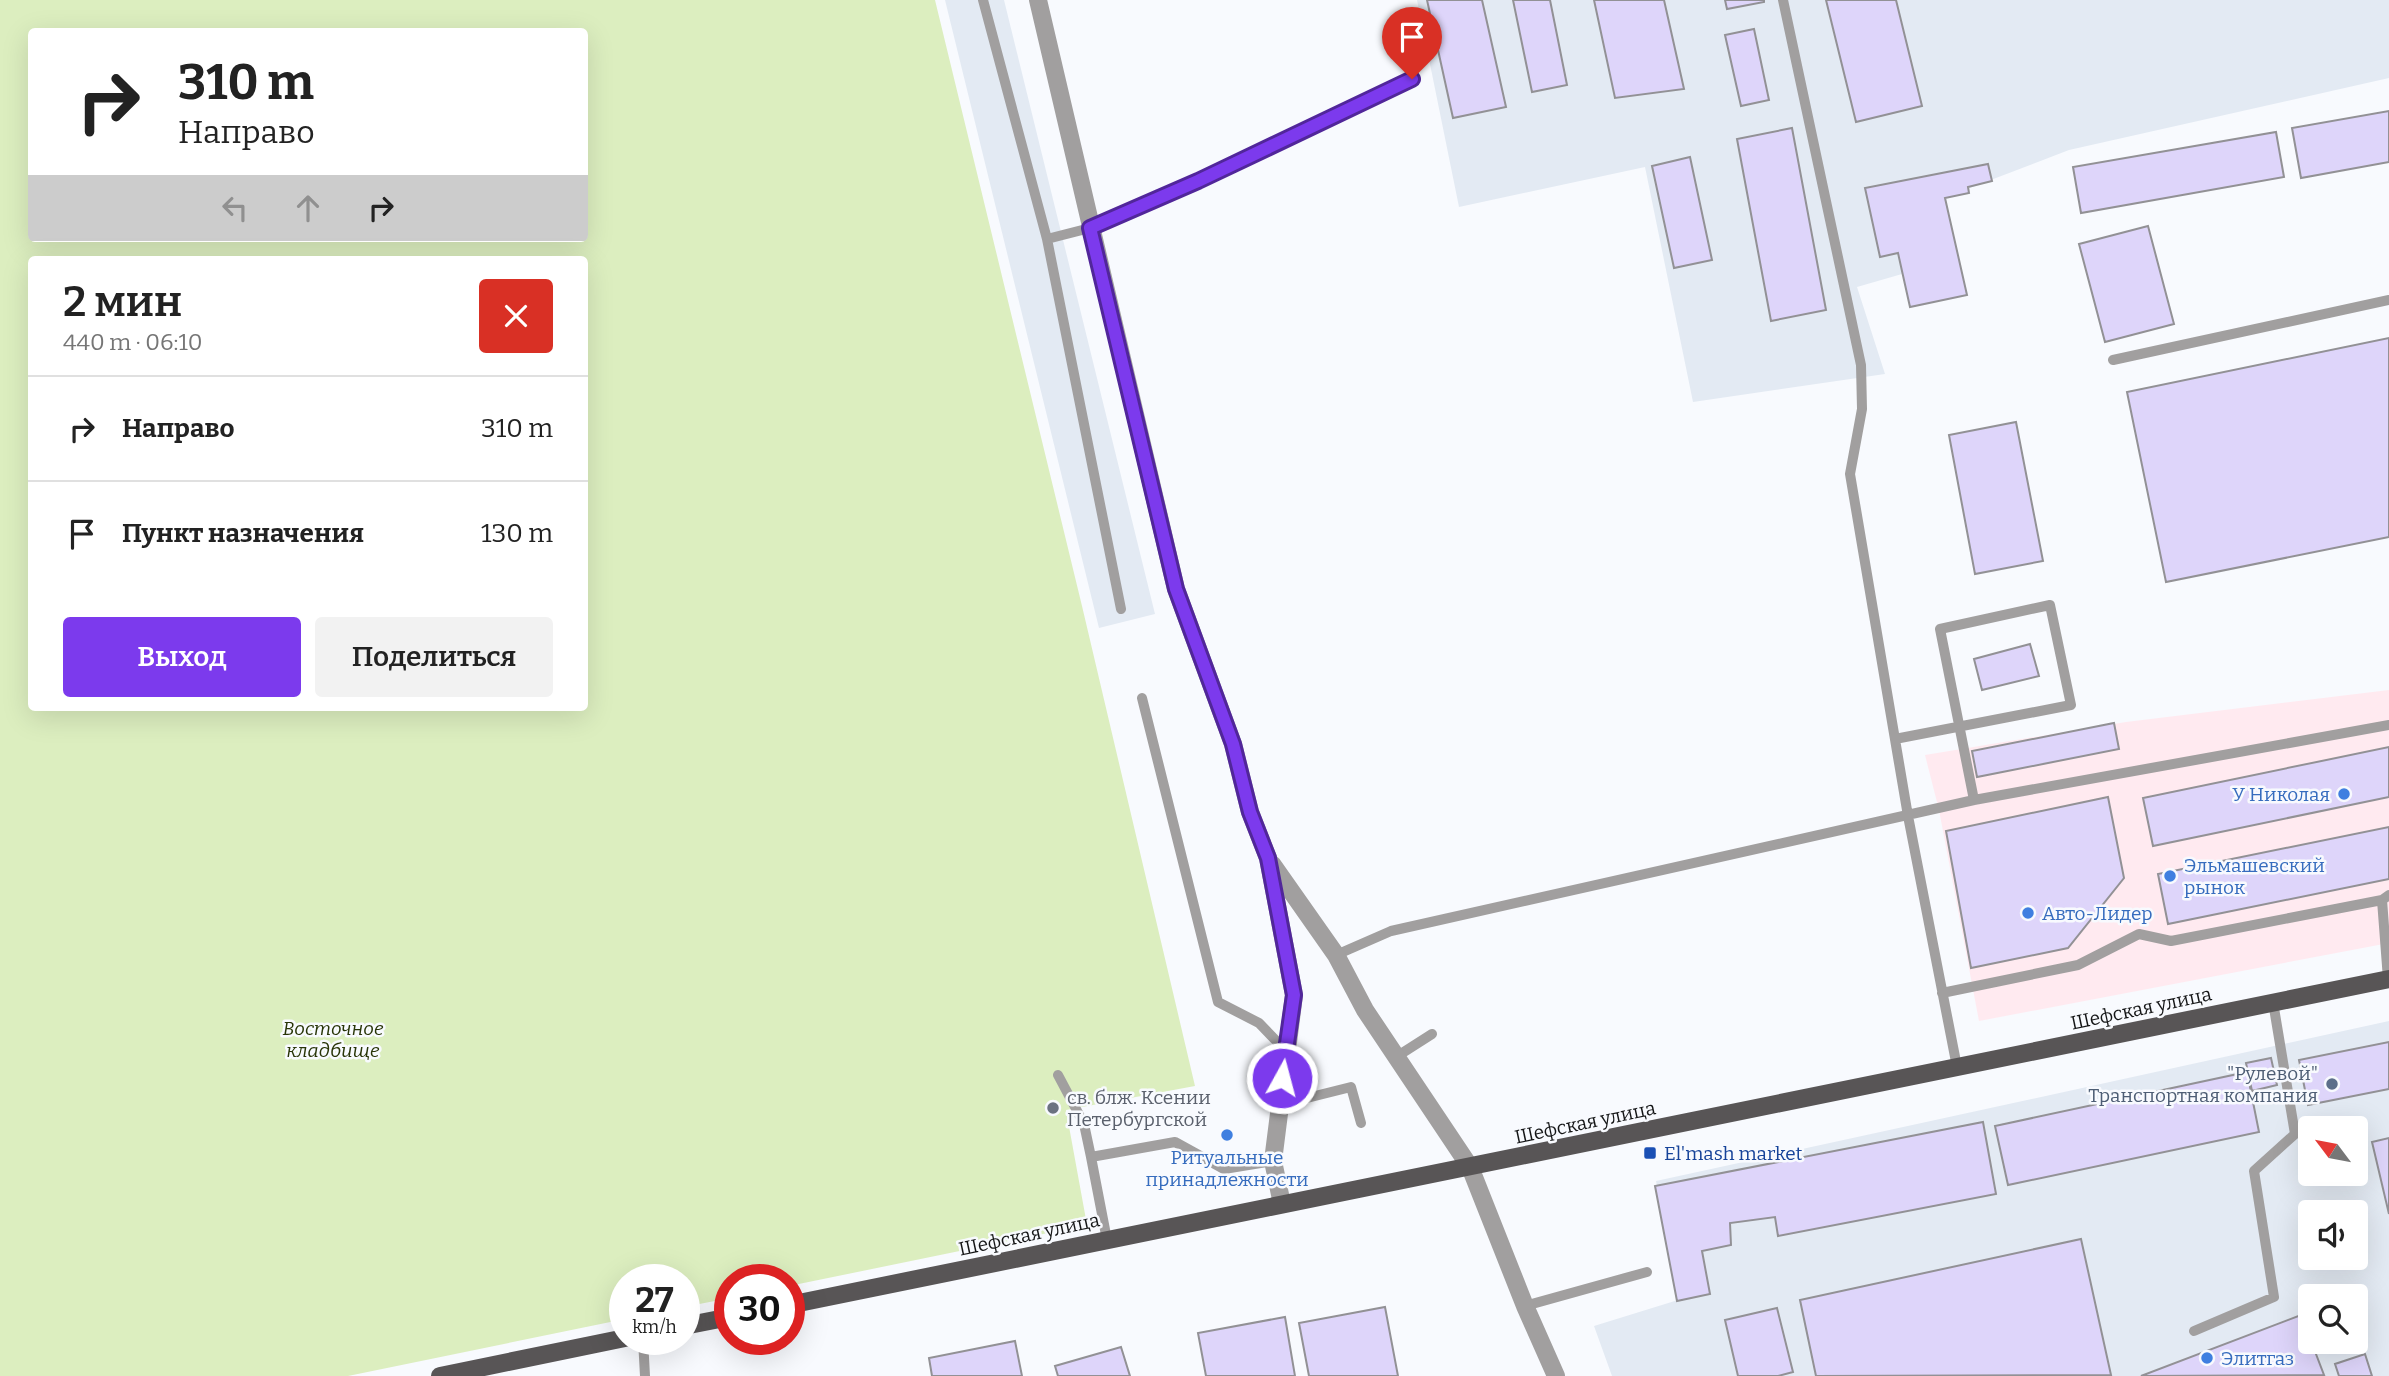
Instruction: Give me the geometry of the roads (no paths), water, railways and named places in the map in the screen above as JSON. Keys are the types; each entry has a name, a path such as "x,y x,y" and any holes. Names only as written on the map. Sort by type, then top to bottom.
{"main road":[{"name":"Шефская улица","path":"805,1302 2389,979"},
{"path":"440,1376 609,1341"}],"street":[{"path":"1038,0 1176,589 1233,744 1250,812 1268,858 1294,995 1273,1161 1283,1204"},
{"path":"1268,858 1336,955 1365,1010 1470,1167 1556,1376"}],"lane":[{"path":"983,0 1047,239 1121,609"},
{"path":"1783,0 1861,365 1862,409 1850,474 1908,816 1957,1067"},
{"path":"1047,239 1090,228 1198,181 1412,79"},
{"path":"2112,360 2389,300"},
{"path":"1895,739 1958,727 2071,705 2050,605 1940,629 1958,727 1974,800"},
{"path":"1142,698 1218,1002 1259,1023 1286,1051"},
{"path":"1336,955 1391,931 1974,800 2389,724"},
{"path":"1942,993 2078,965 2139,934 2171,941 2386,897 2389,979"},
{"path":"2194,1331 2274,1297 2254,1171 2295,1135 2273,1003"},
{"path":"1396,1058 1432,1034"},
{"path":"1058,1075 1084,1124 1107,1240"},
{"path":"1279,1105 1351,1087 1360,1123"},
{"path":"1091,1157 1175,1142 1224,1169 1273,1161"},
{"path":"1525,1306 1647,1272"},
{"path":"644,1355 645,1376"}],"place":[{"name":"У Николая","path":"2344,794"},
{"name":"Эльмашевский рынок","path":"2170,876"},
{"name":"Авто-Лидер","path":"2028,913"},
{"name":"\"Рулевой\" Транспортная компания","path":"2332,1084"},
{"name":"св. блж. Ксении Петербургской","path":"1053,1108"},
{"name":"Ритуальные принадлежности","path":"1227,1135"},
{"name":"El'mash market","path":"1650,1153"},
{"name":"Элитгаз","path":"2207,1358"}],"park label":[{"name":"Восточное кладбище","path":"333,1039"}]}
